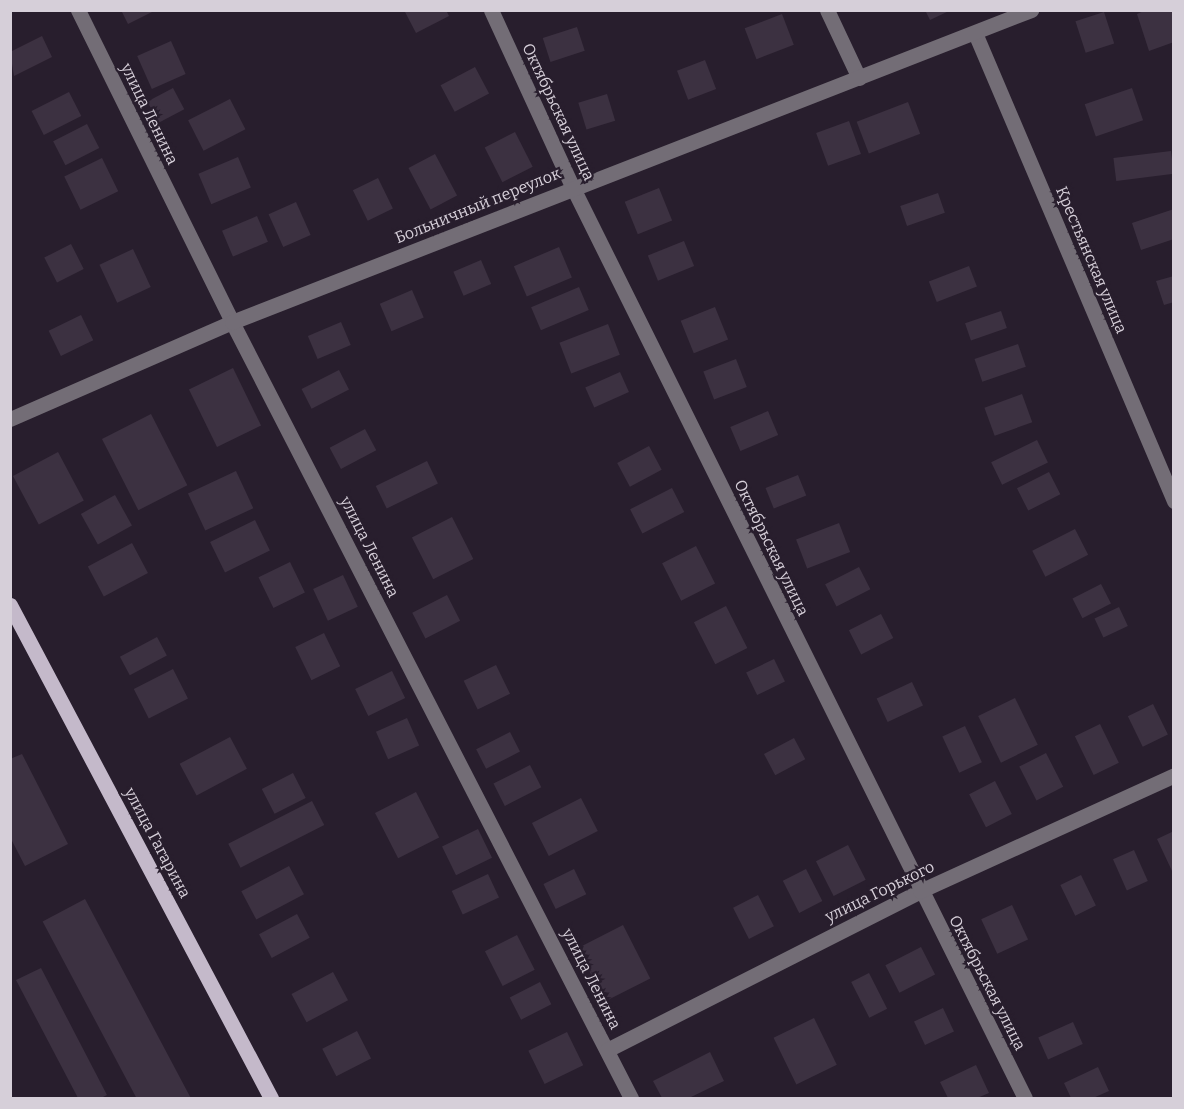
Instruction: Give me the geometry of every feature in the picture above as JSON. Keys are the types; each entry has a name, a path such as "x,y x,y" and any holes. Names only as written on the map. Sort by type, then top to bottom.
{"main road":[{"name":"улица Гагарина","path":"10,605 271,1098"}],"street":[{"name":"улица Ленина","path":"78,10 232,322 631,1098"},
{"name":"Октябрьская улица","path":"491,10 573,188 920,891 1025,1098"},
{"path":"827,10 859,78"},
{"name":"Больничный переулок","path":"10,419 232,322 975,33 1023,12"},
{"name":"Крестьянская улица","path":"975,33 1173,501"},
{"name":"улица Горького","path":"608,1050 920,891 1173,775"}],"building":[{"path":"121,10 156,10 128,24"},
{"path":"404,10 446,10 449,16 416,33"},
{"path":"925,10 951,10 930,20"},
{"path":"1146,10 1174,10 1174,42 1149,51 1137,14"},
{"path":"1104,12 1114,43 1086,53 1075,21"},
{"path":"782,14 794,45 756,59 745,28"},
{"path":"577,27 585,51 550,62 543,38"},
{"path":"42,36 52,57 14,76 10,52"},
{"path":"171,41 186,74 152,89 137,56"},
{"path":"705,60 716,89 688,100 677,71"},
{"path":"475,67 489,93 455,112 441,85"},
{"path":"173,88 184,109 159,123 147,102"},
{"path":"1132,88 1143,120 1096,136 1085,104"},
{"path":"69,92 81,116 44,135 32,111"},
{"path":"607,94 615,121 586,130 578,103"},
{"path":"230,99 245,129 204,151 188,120"},
{"path":"908,102 920,134 869,153 857,122"},
{"path":"849,121 861,154 828,166 816,133"},
{"path":"87,124 99,148 65,165 53,141"},
{"path":"515,132 533,167 502,182 485,147"},
{"path":"1171,151 1174,174 1116,181 1113,158"},
{"path":"435,154 457,195 431,210 409,168"},
{"path":"238,157 251,187 211,204 198,174"},
{"path":"102,158 118,191 80,210 64,176"},
{"path":"378,178 393,209 368,221 353,190"},
{"path":"659,188 672,220 638,234 625,202"},
{"path":"938,193 945,213 907,226 900,206"},
{"path":"296,202 311,235 283,247 269,214"},
{"path":"1174,209 1174,239 1141,250 1132,223"},
{"path":"257,216 268,242 233,257 222,231"},
{"path":"684,241 694,266 658,281 648,256"},
{"path":"71,244 84,269 57,283 44,258"},
{"path":"559,247 572,277 527,297 514,266"},
{"path":"133,249 151,287 117,303 99,265"},
{"path":"481,260 491,284 464,296 453,272"},
{"path":"969,266 977,287 937,302 929,281"},
{"path":"1174,276 1174,302 1164,305 1156,281"},
{"path":"579,287 589,310 541,330 531,307"},
{"path":"412,290 424,318 392,331 380,304"},
{"path":"715,307 728,339 694,353 681,321"},
{"path":"1001,311 1007,328 971,340 965,323"},
{"path":"81,315 93,340 61,356 49,331"},
{"path":"341,322 351,345 318,359 308,336"},
{"path":"608,324 620,355 571,373 559,343"},
{"path":"1018,344 1026,367 982,382 975,359"},
{"path":"736,359 747,387 714,400 703,372"},
{"path":"233,368 261,426 217,447 189,389"},
{"path":"339,370 349,390 312,409 302,389"},
{"path":"620,372 629,392 594,408 585,387"},
{"path":"1022,394 1032,422 995,436 984,408"},
{"path":"768,411 778,435 740,451 730,427"},
{"path":"151,414 187,485 138,510 102,439"},
{"path":"365,429 376,450 341,469 330,448"},
{"path":"1037,440 1048,462 1002,485 991,462"},
{"path":"649,446 662,470 630,487 617,463"},
{"path":"58,452 84,501 39,525 13,476"},
{"path":"427,461 438,483 387,508 376,486"},
{"path":"236,471 253,508 205,531 188,493"},
{"path":"1049,472 1060,494 1028,511 1017,488"},
{"path":"798,475 806,495 774,509 766,488"},
{"path":"672,488 684,512 642,533 630,509"},
{"path":"115,495 132,526 98,545 81,514"},
{"path":"452,517 473,559 433,579 412,537"},
{"path":"255,520 270,551 225,572 210,542"},
{"path":"839,523 850,552 807,568 796,539"},
{"path":"1075,529 1088,555 1045,577 1032,551"},
{"path":"132,543 148,573 104,596 88,566"},
{"path":"696,546 715,583 681,601 662,563"},
{"path":"290,562 305,593 273,608 259,577"},
{"path":"859,567 870,589 836,607 825,584"},
{"path":"343,575 358,607 328,621 313,589"},
{"path":"1101,584 1111,604 1082,618 1072,599"},
{"path":"447,595 460,621 425,639 412,613"},
{"path":"726,606 747,648 715,664 694,622"},
{"path":"1119,607 1128,626 1103,637 1095,618"},
{"path":"881,614 893,638 861,654 849,630"},
{"path":"324,633 340,666 311,680 295,647"},
{"path":"157,637 167,656 130,675 120,657"},
{"path":"774,659 785,681 757,695 746,673"},
{"path":"496,665 510,694 478,710 464,681"},
{"path":"173,669 188,698 149,718 134,689"},
{"path":"392,671 405,698 368,716 355,689"},
{"path":"912,682 923,706 888,722 877,698"},
{"path":"1015,698 1038,745 1001,763 978,716"},
{"path":"1153,704 1168,735 1143,747 1128,716"},
{"path":"407,718 419,745 388,759 376,732"},
{"path":"1100,724 1119,763 1094,775 1075,736"},
{"path":"965,726 982,762 959,773 942,737"},
{"path":"510,732 520,752 486,769 476,749"},
{"path":"230,737 247,769 197,796 180,764"},
{"path":"794,738 805,759 775,775 764,754"},
{"path":"1046,753 1063,787 1037,800 1019,767"},
{"path":"22,754 68,844 25,866 10,837 10,759"},
{"path":"530,765 541,787 505,806 493,784"},
{"path":"293,773 306,798 275,814 262,789"},
{"path":"995,781 1012,814 986,827 969,794"},
{"path":"416,792 439,837 398,858 375,813"},
{"path":"581,798 598,831 549,856 532,823"},
{"path":"312,801 324,825 241,868 228,844"},
{"path":"478,829 492,858 456,875 442,847"},
{"path":"1174,831 1174,870 1172,871 1157,839"},
{"path":"848,845 866,880 834,896 816,861"},
{"path":"1134,850 1148,881 1127,890 1113,859"},
{"path":"289,866 304,894 256,920 241,891"},
{"path":"574,869 586,894 556,909 543,884"},
{"path":"806,869 822,901 799,913 783,881"},
{"path":"488,874 499,898 463,914 452,891"},
{"path":"1081,875 1096,906 1075,916 1060,885"},
{"path":"758,895 774,926 749,939 733,908"},
{"path":"85,899 191,1098 136,1098 43,922"},
{"path":"1012,905 1028,939 997,954 981,919"},
{"path":"297,914 310,938 272,958 259,934"},
{"path":"623,925 650,978 605,1002 578,948"},
{"path":"517,935 535,970 503,986 485,951"},
{"path":"921,947 935,975 899,993 885,965"},
{"path":"41,968 107,1095 101,1098 78,1098 16,980"},
{"path":"333,972 348,1000 307,1022 292,994"},
{"path":"869,973 887,1009 869,1018 851,982"},
{"path":"540,982 551,1004 521,1020 510,997"},
{"path":"943,1008 954,1032 925,1045 914,1022"},
{"path":"814,1018 837,1065 796,1084 774,1038"},
{"path":"1073,1022 1083,1044 1048,1059 1038,1037"},
{"path":"357,1031 371,1059 336,1076 322,1049"},
{"path":"567,1032 583,1065 545,1084 528,1051"},
{"path":"710,1052 724,1081 689,1098 662,1098 653,1081"},
{"path":"976,1065 989,1093 977,1098 948,1098 940,1082"},
{"path":"1098,1067 1109,1091 1093,1098 1071,1098 1064,1083"}]}
